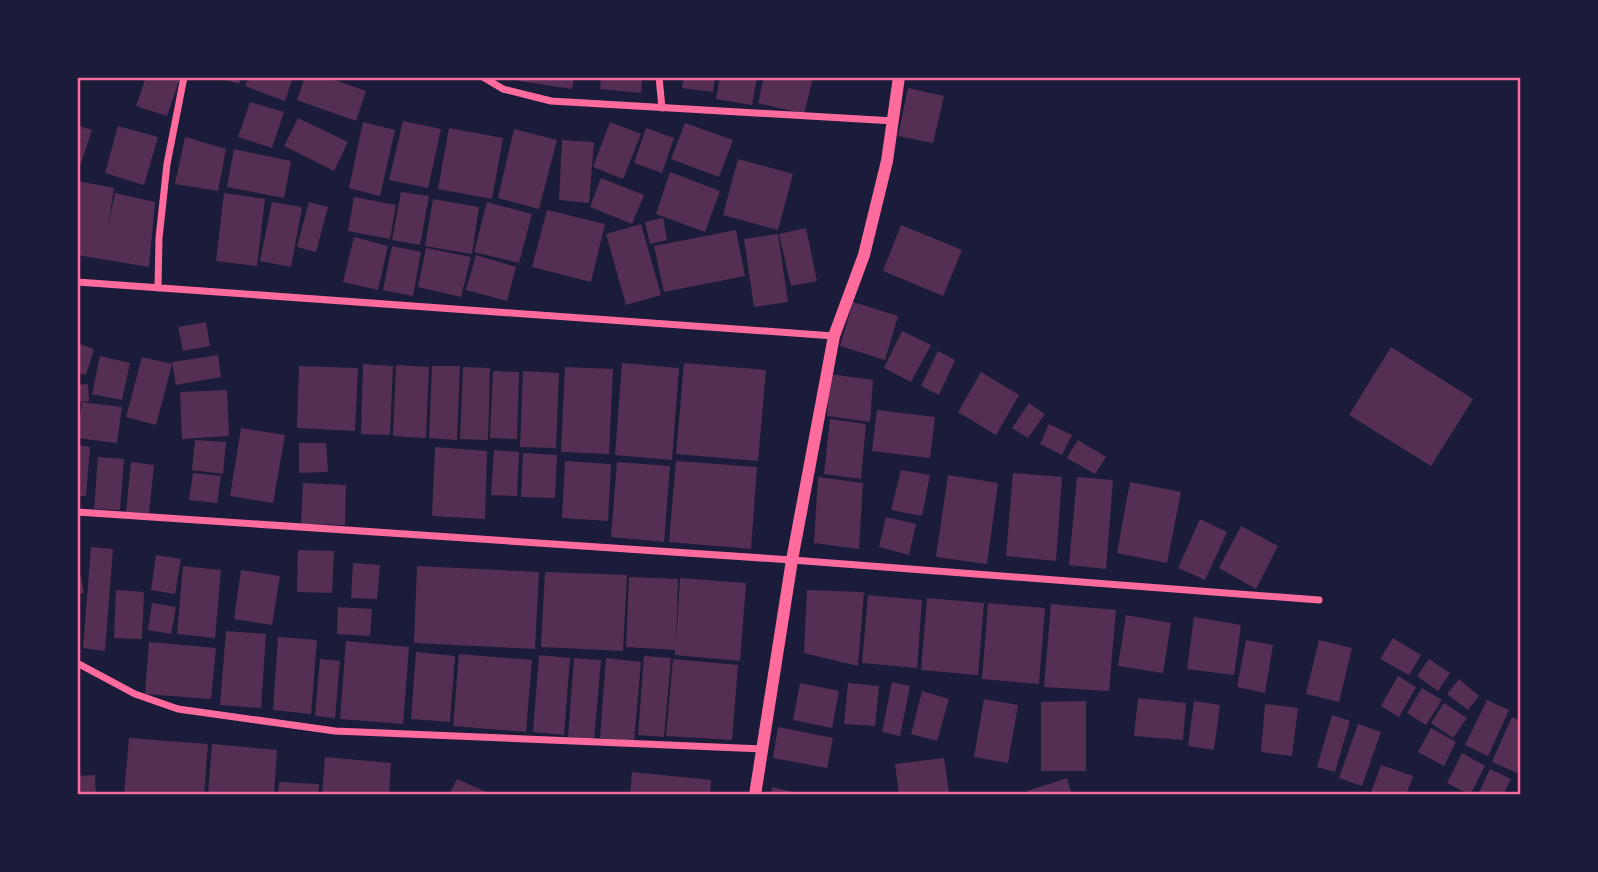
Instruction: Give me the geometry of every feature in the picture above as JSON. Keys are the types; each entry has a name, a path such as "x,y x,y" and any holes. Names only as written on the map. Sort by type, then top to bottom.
{"street":[{"path":"158,288 159,238 167,164 184,77"},
{"path":"483,77 503,89 551,101 894,121"},
{"path":"659,77 662,108"},
{"path":"755,795 792,560 834,336 864,255 887,161 900,77"},
{"path":"77,282 834,336"},
{"path":"77,512 792,560 1320,600"},
{"path":"77,663 135,694 178,709 335,730 764,749"}],"building":[{"path":"146,77 180,78 167,116 136,106"},
{"path":"218,77 241,77 239,84"},
{"path":"249,77 293,77 285,101 245,86"},
{"path":"305,77 326,77 366,91 356,121 297,100"},
{"path":"520,77 574,77 572,89 519,81"},
{"path":"601,77 642,77 641,93 600,89"},
{"path":"684,77 715,77 713,92 682,88"},
{"path":"720,77 757,77 752,105 716,99"},
{"path":"764,77 813,77 804,114 758,103"},
{"path":"908,88 944,96 933,143 898,136"},
{"path":"250,102 284,112 272,148 238,137"},
{"path":"298,118 348,142 334,171 284,146"},
{"path":"403,121 441,129 428,188 389,180"},
{"path":"363,122 395,130 380,196 349,188"},
{"path":"610,122 641,134 623,179 593,167"},
{"path":"685,123 733,140 719,177 671,159"},
{"path":"77,125 92,130 80,166 77,165"},
{"path":"118,126 158,137 144,185 105,173"},
{"path":"449,128 503,138 492,199 438,189"},
{"path":"646,128 674,138 662,173 634,163"},
{"path":"514,129 557,140 539,209 498,198"},
{"path":"185,137 226,149 218,191 175,184"},
{"path":"562,140 594,142 589,203 559,200"},
{"path":"234,149 291,161 284,198 227,187"},
{"path":"738,159 793,174 778,230 723,215"},
{"path":"670,172 720,191 705,232 656,214"},
{"path":"601,178 644,195 632,224 590,207"},
{"path":"77,181 114,188 108,227 115,193 155,202 149,267 77,255"},
{"path":"401,192 429,196 420,245 392,240"},
{"path":"224,193 265,199 257,266 216,261"},
{"path":"354,197 396,205 390,239 348,231"},
{"path":"433,199 479,207 472,254 425,246"},
{"path":"272,202 302,207 291,267 260,261"},
{"path":"309,202 328,207 316,252 297,247"},
{"path":"487,202 532,214 519,263 474,252"},
{"path":"547,210 605,224 591,282 532,267"},
{"path":"663,218 667,240 650,244 645,222"},
{"path":"641,224 661,295 626,305 606,234"},
{"path":"901,225 962,250 943,296 883,271"},
{"path":"806,228 817,281 791,286 779,234"},
{"path":"736,230 745,276 664,292 654,246"},
{"path":"778,234 788,302 754,307 744,239"},
{"path":"354,237 388,246 378,290 343,282"},
{"path":"392,246 421,252 413,296 383,290"},
{"path":"426,248 471,257 461,297 418,287"},
{"path":"476,255 516,267 507,301 466,290"},
{"path":"853,302 898,316 885,360 840,346"},
{"path":"206,322 210,346 183,351 178,327"},
{"path":"902,331 931,345 911,382 884,368"},
{"path":"77,343 94,349 86,375 77,372"},
{"path":"1391,347 1473,399 1431,466 1349,415"},
{"path":"938,351 955,360 939,395 921,386"},
{"path":"218,355 221,377 176,385 172,362"},
{"path":"100,356 130,363 122,400 92,394"},
{"path":"142,357 172,364 156,425 126,417"},
{"path":"622,363 679,368 672,460 615,455"},
{"path":"684,363 766,370 758,461 676,454"},
{"path":"363,364 393,366 390,435 361,434"},
{"path":"396,365 429,367 426,438 393,436"},
{"path":"299,366 358,368 355,431 297,428"},
{"path":"432,366 460,366 457,440 429,438"},
{"path":"463,367 490,368 488,440 460,439"},
{"path":"565,367 613,369 609,454 561,452"},
{"path":"493,371 519,372 517,439 490,438"},
{"path":"523,371 559,373 556,448 520,447"},
{"path":"981,372 1019,395 996,435 958,412"},
{"path":"830,374 873,380 870,422 827,416"},
{"path":"88,384 89,401 77,402 77,385"},
{"path":"227,390 229,436 182,439 180,392"},
{"path":"82,402 122,407 117,443 77,438"},
{"path":"1029,403 1045,414 1028,438 1012,428"},
{"path":"877,410 935,417 930,458 872,451"},
{"path":"830,419 866,424 861,479 824,474"},
{"path":"1049,424 1072,435 1062,455 1040,444"},
{"path":"241,428 285,435 273,503 230,496"},
{"path":"195,440 226,442 223,474 192,470"},
{"path":"1078,440 1106,457 1095,474 1067,458"},
{"path":"299,443 326,443 328,472 299,473"},
{"path":"77,445 90,447 86,496 77,496"},
{"path":"435,447 487,451 485,519 432,516"},
{"path":"494,450 519,452 517,496 491,495"},
{"path":"523,453 557,455 555,498 521,497"},
{"path":"98,457 124,459 120,510 94,509"},
{"path":"565,461 611,464 608,521 562,518"},
{"path":"676,461 757,467 751,549 669,542"},
{"path":"131,462 154,465 149,513 126,512"},
{"path":"617,462 670,466 664,542 611,537"},
{"path":"901,470 930,475 922,516 891,510"},
{"path":"193,473 221,476 217,503 189,500"},
{"path":"1013,473 1062,477 1056,561 1006,556"},
{"path":"948,475 998,483 987,564 936,557"},
{"path":"818,477 863,483 859,549 814,543"},
{"path":"1077,477 1113,480 1106,569 1069,565"},
{"path":"1130,482 1181,492 1167,563 1117,553"},
{"path":"303,483 346,485 345,525 301,524"},
{"path":"886,517 916,524 909,555 879,547"},
{"path":"1200,519 1227,532 1205,580 1178,568"},
{"path":"1241,526 1278,546 1256,589 1219,568"},
{"path":"91,547 113,549 105,651 83,648"},
{"path":"298,550 334,551 332,593 297,592"},
{"path":"156,555 181,559 175,594 151,590"},
{"path":"77,559 84,593 77,594"},
{"path":"353,563 380,565 377,599 351,598"},
{"path":"183,566 221,570 215,638 177,634"},
{"path":"417,566 539,572 535,649 414,643"},
{"path":"241,570 280,576 272,625 234,619"},
{"path":"545,572 627,575 623,651 541,647"},
{"path":"629,577 678,579 676,644 680,578 746,583 740,661 675,655 675,650 626,647"},
{"path":"116,590 144,592 142,639 114,638"},
{"path":"807,590 864,592 858,666 804,653"},
{"path":"868,595 922,600 917,668 862,663"},
{"path":"927,598 984,603 978,675 921,670"},
{"path":"152,603 176,607 171,634 148,630"},
{"path":"988,603 1045,608 1039,684 982,679"},
{"path":"1051,604 1116,610 1109,691 1044,687"},
{"path":"338,607 372,609 370,636 337,634"},
{"path":"1126,615 1171,623 1163,673 1118,666"},
{"path":"1194,617 1241,625 1234,675 1187,669"},
{"path":"226,631 266,634 261,708 220,705"},
{"path":"278,637 317,640 311,714 273,710"},
{"path":"1393,638 1421,655 1409,675 1380,659"},
{"path":"1246,640 1273,645 1265,693 1237,687"},
{"path":"1319,640 1352,648 1339,702 1306,694"},
{"path":"346,641 409,647 403,724 340,719"},
{"path":"149,642 216,648 211,699 145,694"},
{"path":"416,652 455,656 450,722 411,719"},
{"path":"459,654 532,660 526,732 453,726"},
{"path":"539,655 570,658 564,735 533,732"},
{"path":"644,656 671,658 664,737 638,735"},
{"path":"574,658 601,660 594,740 568,737"},
{"path":"606,658 641,662 634,741 600,738"},
{"path":"320,659 340,661 335,718 315,716"},
{"path":"673,659 738,665 732,740 666,736"},
{"path":"1429,659 1450,673 1438,691 1417,676"},
{"path":"1398,676 1416,687 1399,717 1381,706"},
{"path":"1459,679 1479,696 1468,710 1447,694"},
{"path":"892,682 910,686 900,736 882,732"},
{"path":"800,683 839,691 832,728 793,720"},
{"path":"848,683 879,686 875,726 844,724"},
{"path":"1422,688 1442,700 1426,725 1407,713"},
{"path":"922,691 949,699 937,741 911,734"},
{"path":"1138,698 1186,703 1183,740 1134,736"},
{"path":"984,699 1018,705 1008,763 974,757"},
{"path":"1487,700 1509,710 1488,756 1465,745"},
{"path":"1086,701 1086,771 1041,771 1041,702"},
{"path":"1194,701 1220,705 1214,750 1188,746"},
{"path":"1444,703 1467,718 1453,738 1431,723"},
{"path":"1265,704 1298,708 1292,756 1261,752"},
{"path":"1332,715 1350,721 1335,772 1317,767"},
{"path":"1512,717 1521,721 1521,763 1517,773 1492,762"},
{"path":"1358,724 1381,732 1362,786 1339,778"},
{"path":"778,727 833,738 827,768 773,758"},
{"path":"1431,728 1456,742 1444,766 1418,752"},
{"path":"129,738 208,744 204,795 124,795"},
{"path":"212,744 277,750 274,795 208,795"},
{"path":"1462,753 1485,766 1470,795 1447,783"},
{"path":"325,757 391,763 389,795 322,795"},
{"path":"944,758 949,792 899,795 895,764"},
{"path":"1381,765 1413,776 1406,795 1370,795"},
{"path":"1490,769 1511,779 1503,795 1478,795"},
{"path":"632,772 711,780 710,795 630,795"},
{"path":"95,775 96,795 77,795 77,776"},
{"path":"1067,778 1072,795 1028,795 1027,791"},
{"path":"457,779 493,795 449,795"},
{"path":"279,782 319,784 318,795 278,795"},
{"path":"772,787 802,794 802,795 771,795"}]}
